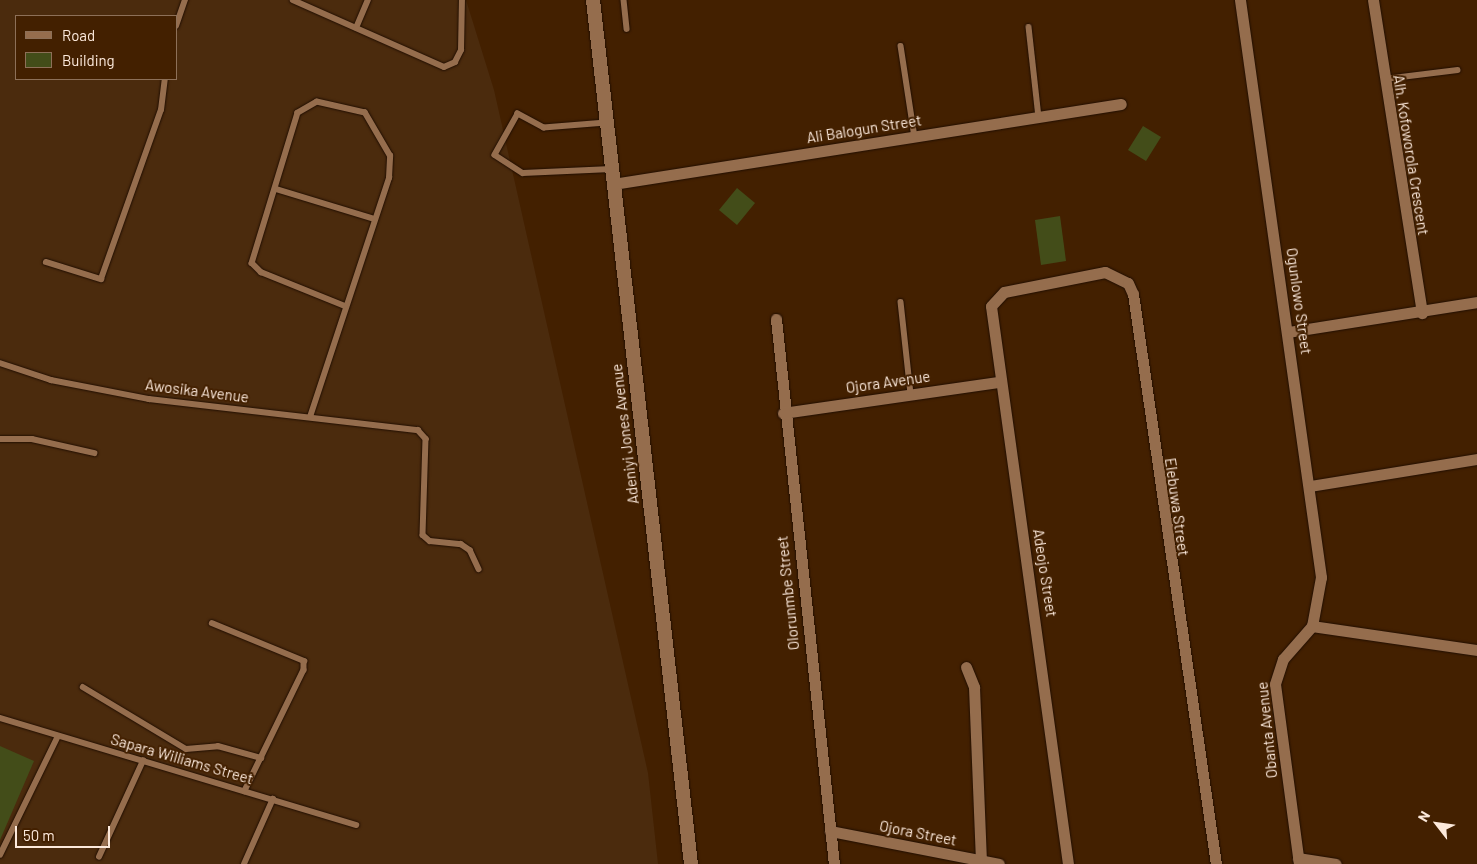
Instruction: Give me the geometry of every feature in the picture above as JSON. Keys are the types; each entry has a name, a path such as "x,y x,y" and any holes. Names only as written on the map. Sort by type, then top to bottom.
{"street":[{"name":"Adeniyi Jones Avenue","path":"593,0 612,184 691,864"},
{"name":"Ogunlowo Street","path":"1240,0 1310,486 1321,577 1317,607"},
{"name":"Alh. Kofoworola Crescent","path":"1373,0 1422,313"},
{"name":"Ali Balogun Street","path":"612,184 1121,104"},
{"name":"Elebuwa Street","path":"1004,292 1106,272 1128,283 1133,294 1216,864"},
{"name":"Adeojo Street","path":"1004,292 991,306 998,382 1040,635 1068,864"},
{"path":"1288,332 1422,313 1477,302"},
{"name":"Olorunmbe Street","path":"776,319 783,413 834,864"},
{"name":"Ojora Avenue","path":"783,413 998,382"},
{"path":"1310,486 1477,458"},
{"name":"Obanta Avenue","path":"1298,861 1275,684 1283,659 1312,626 1317,607"},
{"path":"1312,626 1477,650"},
{"path":"966,667 974,686 981,860"},
{"name":"Ojora Street","path":"830,830 999,864"},
{"path":"1298,861 1336,864"}],"lane":[{"path":"178,20 185,0"},
{"path":"293,0 449,66 461,50 462,0"},
{"path":"356,28 368,0"},
{"path":"624,0 627,29"},
{"path":"1028,27 1040,117"},
{"path":"901,46 915,137"},
{"path":"1384,79 1457,70"},
{"path":"46,262 101,279 161,110 165,80"},
{"path":"310,417 345,306 389,178 390,156 365,113 317,102 306,105 298,113 252,263 261,272 345,306"},
{"path":"606,123 544,128 518,114 496,155 523,173 611,169"},
{"path":"276,188 375,220"},
{"path":"901,302 911,394"},
{"name":"Awosika Avenue","path":"0,363 51,380 148,399 418,430 426,439 425,538 461,544 470,550 479,569"},
{"path":"0,439 32,439 94,453"},
{"path":"212,623 304,661 304,670 245,791"},
{"path":"84,687 186,749 218,746 261,758"},
{"name":"Sapara Williams Street","path":"0,718 356,824"},
{"path":"0,855 58,736"},
{"path":"98,857 144,761"},
{"path":"244,864 273,799"}],"shaded area":[{"path":"0,0 466,0 494,90 648,773 658,864 0,864"}],"building":[{"path":"1143,126 1161,137 1146,161 1128,150"},
{"path":"737,188 755,203 737,225 719,210"},
{"path":"1060,216 1066,261 1041,265 1035,220"},
{"path":"0,746 34,761 0,840"}]}
